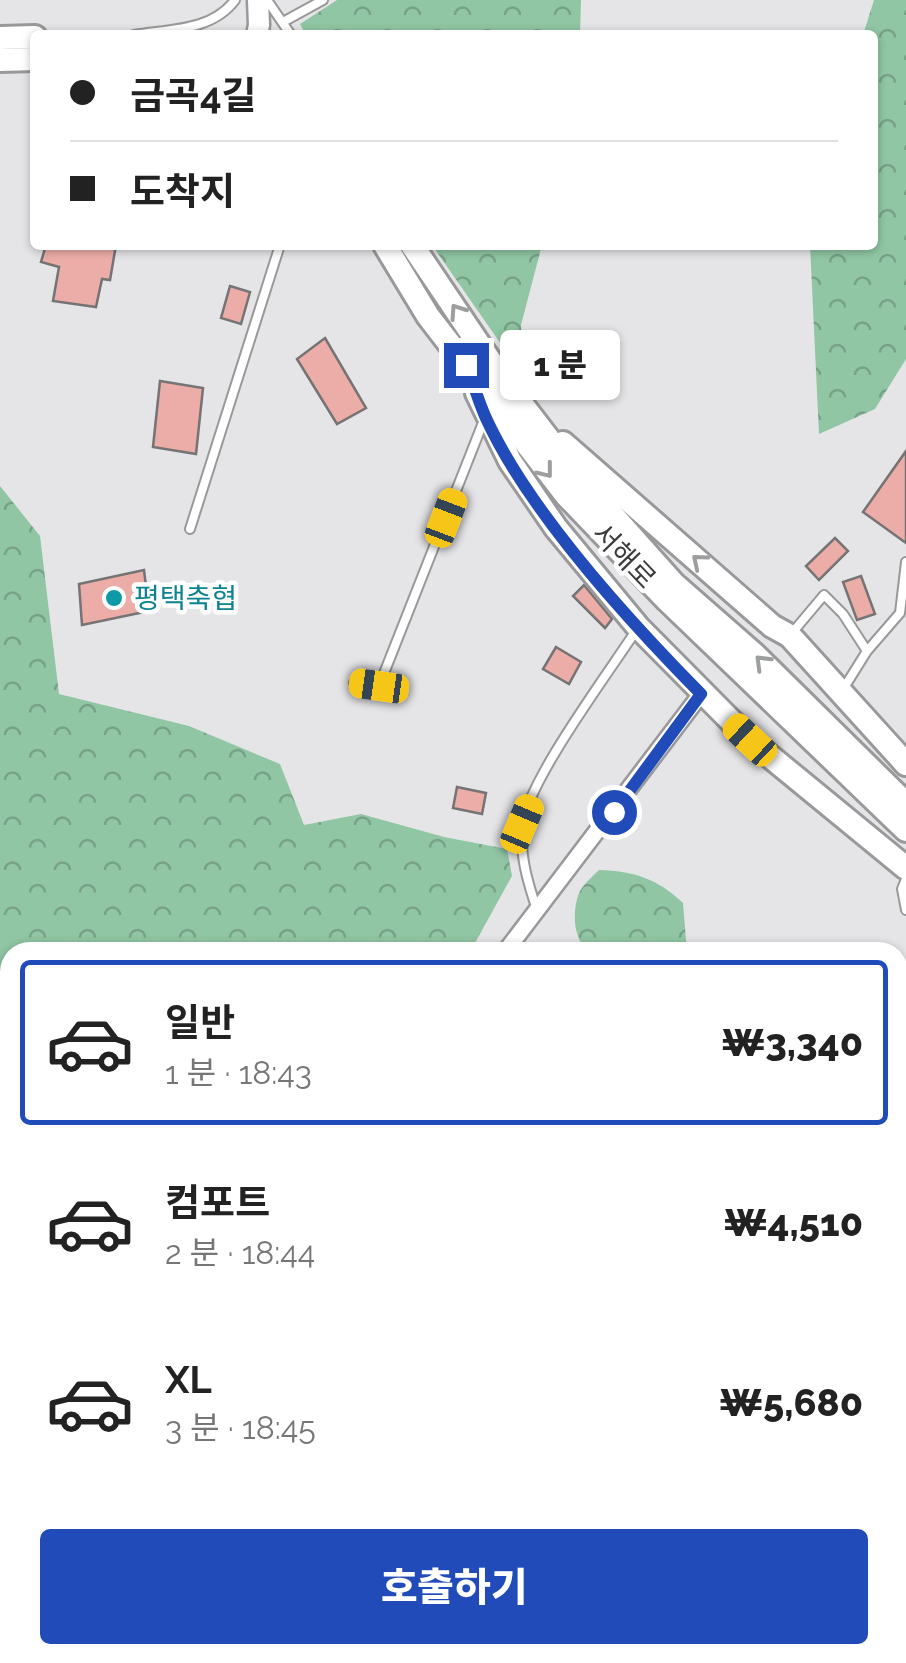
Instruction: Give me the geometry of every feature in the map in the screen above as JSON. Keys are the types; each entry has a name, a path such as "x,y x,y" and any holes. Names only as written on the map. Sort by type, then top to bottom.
{"main road":[{"path":"257,30 258,0"},
{"path":"0,38 30,37"},
{"path":"0,60 30,59"},
{"name":"서해로","path":"388,250 428,316 566,496 667,600 906,830"},
{"name":"서해로","path":"416,250 572,471 674,584 755,655 906,804"},
{"path":"466,365 485,416 510,461 556,528 638,627 750,740 906,868"},
{"path":"534,419 781,631 842,691 858,714 906,764"}],"street":[{"path":"512,942 701,694"}],"lane":[{"path":"221,0 226,12"},
{"path":"164,30 207,23 226,12 236,0"},
{"path":"267,0 288,30"},
{"path":"283,22 324,0"},
{"path":"190,529 278,250"},
{"path":"354,683 379,686 485,416"},
{"path":"842,691 867,651 900,613 906,562"},
{"path":"781,631 824,595 843,614 867,651"},
{"path":"537,910 524,872 522,824 544,772 638,627"},
{"path":"906,879 902,889 906,910"}],"green space":[{"path":"337,0 581,0 580,30 303,30 300,24"},
{"path":"874,0 906,0 906,359 875,409 819,434 810,250 878,250 878,30 865,30"},
{"path":"435,250 541,250 521,325 524,377"},
{"path":"0,486 40,536 59,694 189,726 280,764 304,825 361,814 444,837 507,849 512,876 476,942 0,942"},
{"path":"599,870 645,878 683,903 686,942 581,942 575,911 581,889"}],"building":[{"path":"45,250 115,250 110,280 102,279 96,307 53,301 59,267 41,262"},
{"path":"230,286 250,292 241,324 221,318"},
{"path":"325,338 366,408 337,424 297,359"},
{"path":"160,381 203,388 196,454 153,447"},
{"path":"906,451 906,543 863,512"},
{"path":"835,538 848,551 819,580 806,566"},
{"name":"평택축협","path":"144,570 149,611 82,625 79,584"},
{"path":"861,576 875,614 857,620 843,582"},
{"path":"584,585 612,619 605,628 573,596"},
{"path":"556,647 581,662 569,684 543,669"},
{"path":"457,787 486,793 482,814 453,808"}],"place":[{"name":"평택축협","path":"114,598"}],"route":[{"path":"466,365 485,416 556,528 634,623 701,694 614,812"}]}
